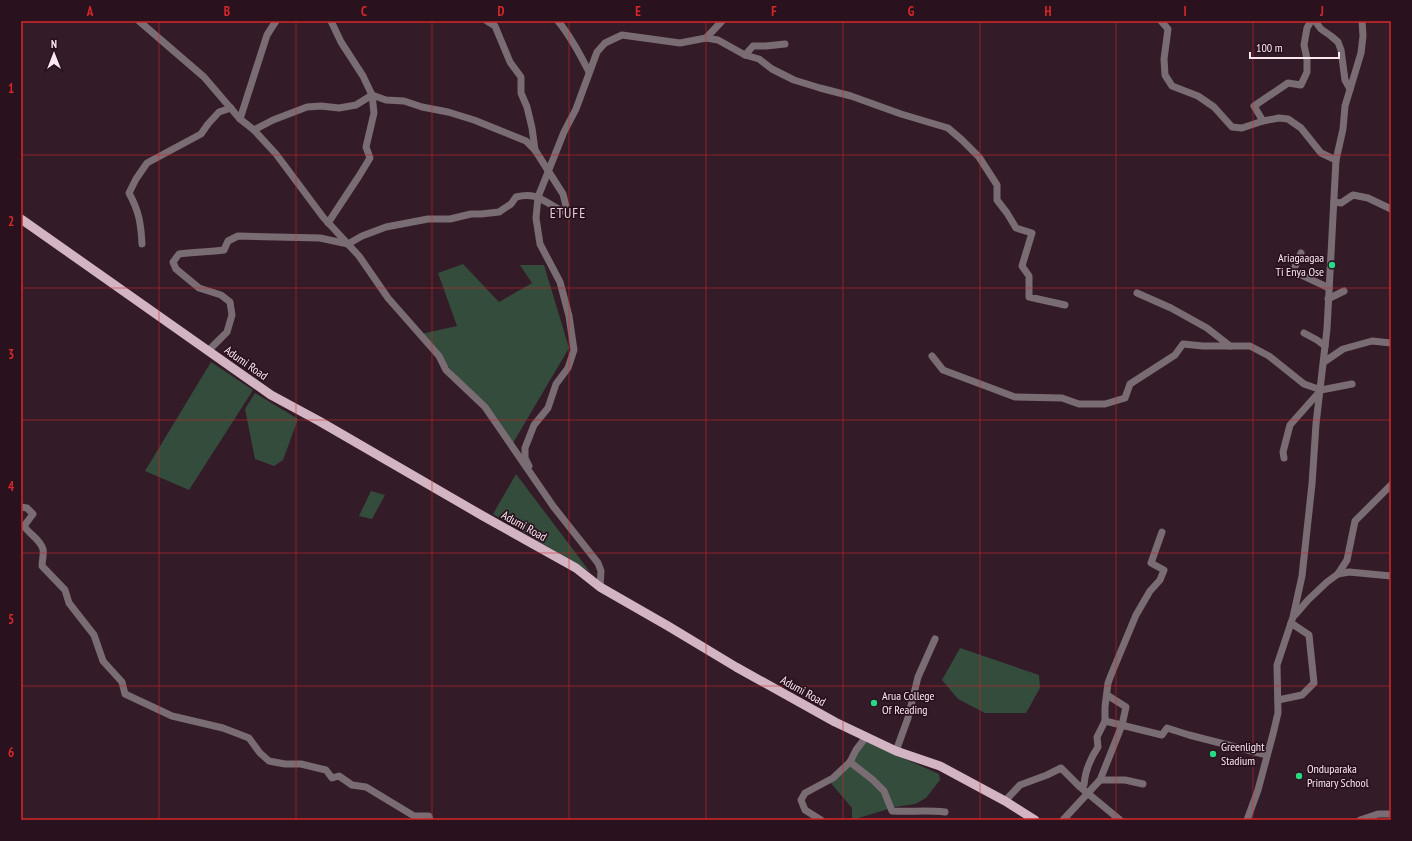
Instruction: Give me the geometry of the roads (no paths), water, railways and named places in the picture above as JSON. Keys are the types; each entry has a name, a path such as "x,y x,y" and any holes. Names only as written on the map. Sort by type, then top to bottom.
{"main road":[{"name":"Adumi Road","path":"21,219 271,395 576,568 600,587 733,665 835,722 896,751 940,766 1005,801 1035,820"}],"street":[{"path":"139,21 204,76 240,119 254,130 276,154 328,222 359,256 388,298 439,356 446,370 486,407 515,452 553,506 598,563 600,571 600,587"},
{"path":"328,222 360,176 370,158 366,147 374,113 372,95 363,76 341,42 331,21"},
{"path":"487,21 495,26 510,62 521,77 521,93 527,107 535,150"},
{"path":"558,21 580,54 589,72"},
{"path":"706,38 722,21"},
{"path":"1161,21 1168,29 1164,59 1165,75 1172,86 1198,96 1214,108 1232,127 1242,128 1263,121 1279,118 1288,119 1301,128 1321,153 1336,160"},
{"path":"1263,121 1254,106 1288,83 1301,85 1307,72 1307,59 1304,45 1307,28 1311,21"},
{"path":"1315,21 1320,29 1338,42 1341,50 1345,80 1350,89"},
{"path":"1247,820 1258,790 1278,713 1277,665 1292,620 1302,576 1312,484 1316,424 1324,362 1336,160 1343,129 1345,106 1361,53 1363,36 1362,21"},
{"path":"240,119 264,49 267,35 277,22"},
{"path":"532,475 525,458 525,448 534,425 548,408 556,384 568,368 574,350 569,316 560,282 540,244 536,218 538,197 564,132 576,109 597,52 605,43 622,35 680,43 706,38 718,40 745,55 759,59 772,69 794,80 851,96 901,114 948,128 979,157 997,185 997,200 1016,228 1032,233 1022,266 1029,276 1029,297 1065,305"},
{"path":"745,55 753,46 785,44"},
{"path":"254,130 273,120 307,107 321,106 339,108 356,105 372,95"},
{"path":"208,351 227,332 232,315 230,302 221,295 199,288 176,269 173,262 179,254 224,250 228,241 238,236 320,238 348,244 362,236 386,228 428,219 450,219 471,214 499,212 511,204 516,197 526,194 538,197 563,211 566,210 563,194 535,150 526,141 474,120 448,112 422,107 404,101 386,100 372,95"},
{"path":"142,244 141,224 137,207 129,193 136,179 147,163 202,134 218,112 231,108"},
{"path":"1334,202 1341,203 1353,195 1368,198 1391,209"},
{"path":"1301,253 1293,271 1328,288"},
{"path":"1328,299 1344,290"},
{"path":"1138,293 1171,308 1207,328 1230,346"},
{"path":"1304,333 1325,346"},
{"path":"1324,362 1343,349 1351,346 1372,341 1391,343"},
{"path":"932,356 943,370 1015,397 1062,398 1079,404 1105,404 1125,398 1130,384 1175,355 1183,344 1203,346 1250,346 1269,356 1304,384 1321,390 1352,384"},
{"path":"1284,458 1283,452 1290,425 1321,390"},
{"path":"1292,620 1308,600 1338,574 1347,560 1354,521 1391,485"},
{"path":"21,507 27,508 33,514 24,526 28,532 35,537 43,549 42,566 65,590 69,603 94,635 103,661 122,682 125,694 172,716 223,728 249,738 260,753 269,761 286,764 301,764 326,770 332,778 339,776 352,785 366,787 412,818 428,816 430,820"},
{"path":"1079,786 1084,785 1085,773 1092,756 1098,747 1097,737 1105,721 1108,683 1111,675 1136,615 1150,591 1160,580 1164,570 1151,563 1162,532"},
{"path":"1338,574 1349,572 1391,576"},
{"path":"1278,700 1302,695 1314,683 1309,636 1292,620"},
{"path":"896,751 908,718 918,677 935,639"},
{"path":"1063,820 1088,795 1100,780 1122,726 1126,707 1107,695"},
{"path":"1105,721 1162,736 1167,728 1267,755"},
{"path":"820,820 806,810 801,800 806,793 833,778 850,762 856,750 866,737"},
{"path":"850,762 873,780 884,792 892,811 908,812 921,810 945,812"},
{"path":"1005,801 1020,785 1061,768 1088,795 1120,820"},
{"path":"1100,780 1125,780 1143,784"},
{"path":"1360,820 1378,814 1391,814"}],"place":[{"name":"Ariagaagaa Ti Enya Ose","path":"1332,265"},
{"name":"Arua College Of Reading","path":"874,703"},
{"name":"Greenlight Stadium","path":"1213,754"},
{"name":"Onduparaka Primary School","path":"1299,776"}],"district":[{"name":"ETUFE","path":"568,213"}]}
